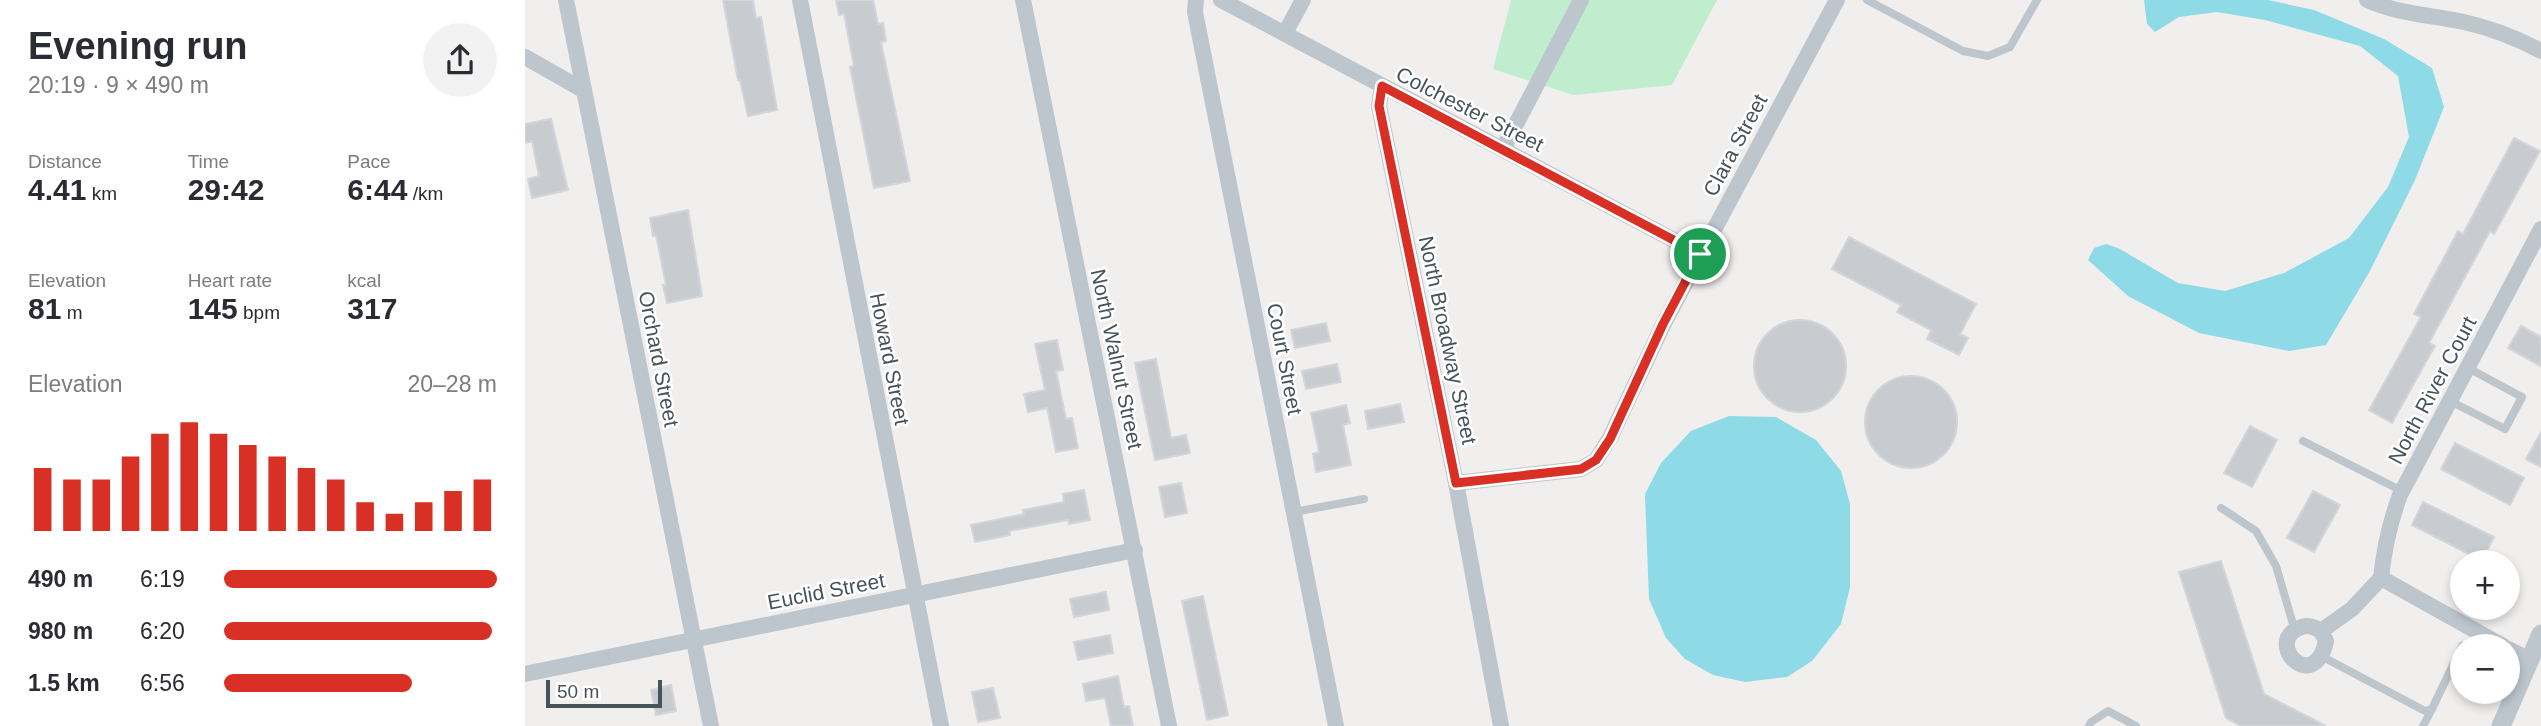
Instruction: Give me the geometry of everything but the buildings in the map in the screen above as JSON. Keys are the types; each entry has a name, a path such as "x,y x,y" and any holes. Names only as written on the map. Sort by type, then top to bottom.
{"street":[{"name":"Orchard Street","path":"566,0 711,726"},
{"name":"Howard Street","path":"800,0 941,726"},
{"name":"North Walnut Street","path":"1023,0 1169,726"},
{"name":"Court Street","path":"1196,0 1195,12 1336,726"},
{"name":"Colchester Street","path":"1221,0 1700,254"},
{"path":"1285,33 1303,0"},
{"path":"1503,149 1581,0"},
{"name":"Clara Street","path":"1456,483 1581,469 1596,460 1610,439 1663,324 1837,0"},
{"path":"2367,0 2416,15 2483,27 2541,51"},
{"path":"525,57 583,90"},
{"name":"North Broadway Street","path":"1382,86 1379,106 1456,483 1501,726"},
{"name":"North River Court","path":"2381,578 2391,519 2402,491 2541,231"},
{"name":"Euclid Street","path":"525,674 1135,550"},
{"path":"2321,631 2352,609 2381,578 2480,634"},
{"path":"2303,626 2312,626 2321,631 2326,641 2323,657 2314,664 2294,662 2288,653 2287,642 2291,633 2303,626"},
{"path":"2501,726 2541,634"},
{"path":"2520,655 2530,660"}],"lane":[{"path":"1867,0 1963,51 1988,56 2010,47 2036,0"},
{"path":"2450,401 2505,429 2511,419 2522,397 2468,368"},
{"path":"2302,441 2402,491"},
{"path":"1294,512 1364,499"},
{"path":"2221,508 2256,531 2276,566 2295,631"},
{"path":"2468,634 2471,629"},
{"path":"2323,657 2425,711 2432,709"},
{"path":"2423,726 2450,671"},
{"path":"2089,726 2108,711 2136,726"}],"green space":[{"path":"1511,0 1717,0 1672,85 1573,95 1493,69"}],"water":[{"path":"2144,0 2268,0 2314,10 2384,39 2432,68 2444,107 2415,180 2370,271 2326,345 2289,351 2199,333 2128,296 2088,260 2094,248 2106,244 2118,248 2178,283 2225,291 2284,273 2349,238 2388,187 2409,137 2398,76 2360,46 2265,20 2217,12 2179,17 2155,32 2147,24"},
{"path":"1729,416 1776,417 1816,440 1841,471 1850,504 1850,587 1841,624 1812,661 1787,677 1745,682 1713,675 1685,659 1666,638 1649,599 1645,494 1661,463 1691,431"}],"route":[{"path":"1382,86 1503,149 1700,254 1663,324 1610,439 1596,460 1581,469 1456,483 1379,106 1382,86"}]}
